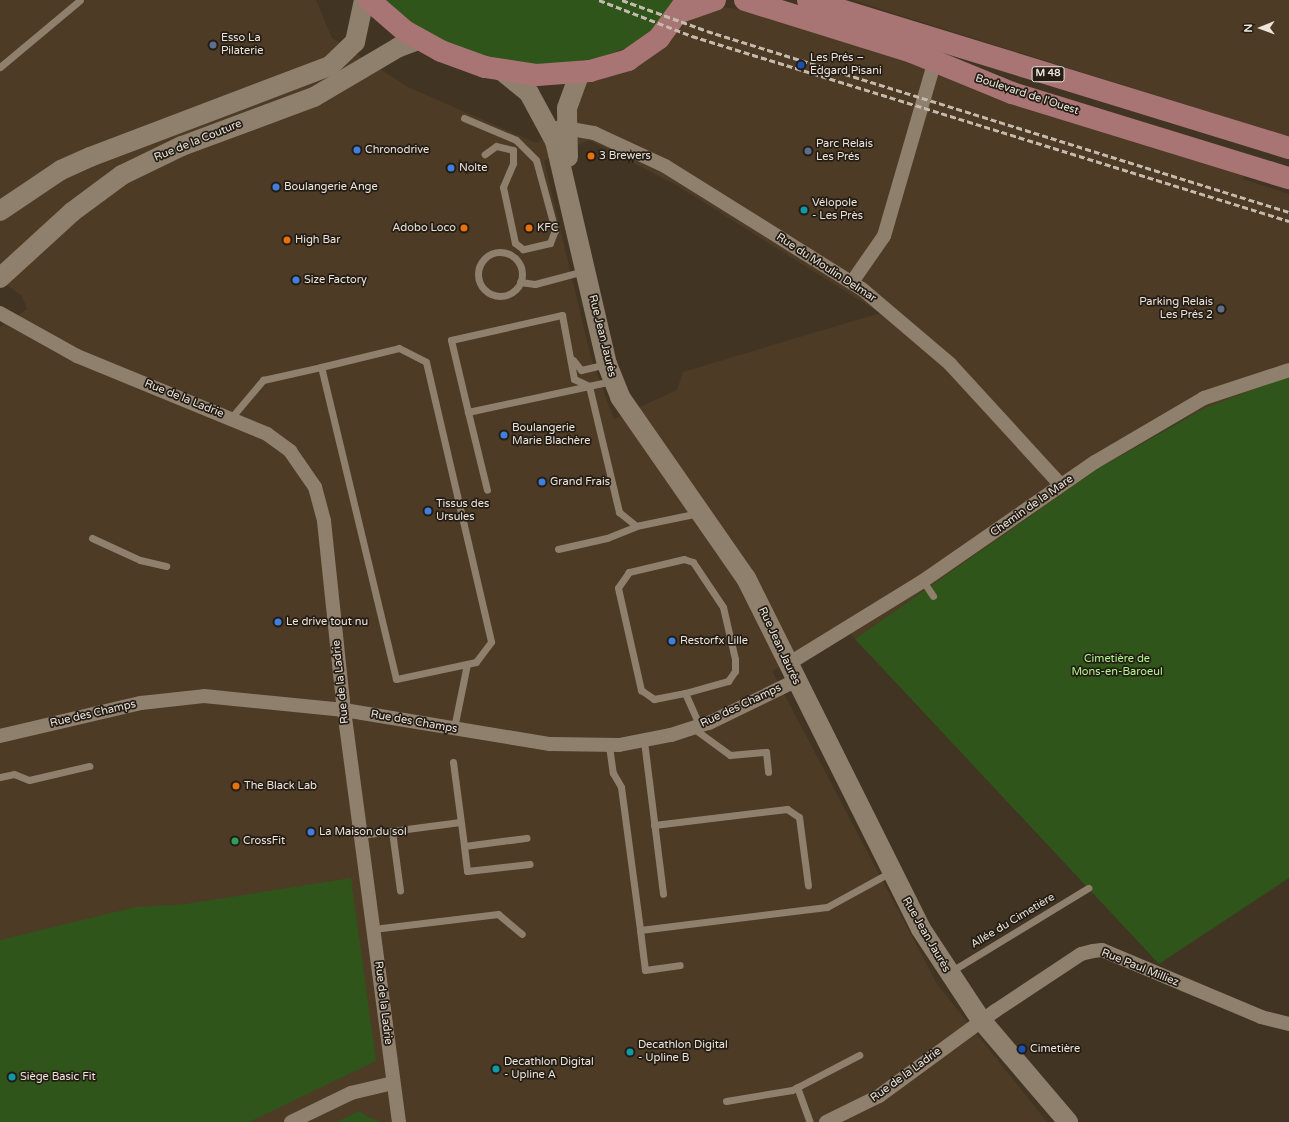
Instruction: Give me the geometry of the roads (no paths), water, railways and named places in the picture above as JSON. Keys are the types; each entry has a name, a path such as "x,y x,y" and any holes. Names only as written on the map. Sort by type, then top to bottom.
{"main road":[{"path":"370,0 418,40 462,60 502,71 537,75 580,72 613,65 638,55 659,38 683,6 715,0"},
{"name":"Boulevard de l'Ouest","path":"745,0 935,60 1012,93 1289,178"},
{"name":"M 48","path":"808,0 1289,148"}],"street":[{"name":"Rue de la Couture","path":"0,211 61,170 90,157 330,66 354,42 364,0"},
{"name":"Rue de la Couture","path":"0,278 72,212 122,175 182,146 314,97 399,47 418,40"},
{"path":"852,282 884,236 935,60"},
{"name":"Rue Jean Jaurès","path":"502,71 530,93 545,117 574,212 610,372 625,404 746,578 791,673 891,872 948,974 981,1020 1019,1068 1068,1122"},
{"name":"Rue Jean Jaurès","path":"574,212 566,129 568,99 580,72"},
{"name":"Rue du Moulin Delmar","path":"545,117 566,129 594,133 665,166 852,282 950,364 1061,485"},
{"name":"Rue de la Ladrie","path":"0,313 77,356 231,418 285,446 310,477 320,498 344,710 399,1122"},
{"name":"Chemin de la Mare","path":"791,673 1061,485 1204,398 1289,370"},
{"name":"Rue des Champs","path":"0,736 141,703 185,696 233,697 344,710 550,744 609,746 644,741 696,727 791,673"},
{"name":"Rue Paul Milliez","path":"981,1020 1080,954 1102,950 1261,1017 1289,1024"},
{"name":"Rue de la Ladrie","path":"826,1122 879,1096 981,1020"},
{"path":"291,1122 350,1093 393,1083"}],"lane":[{"path":"0,67 80,0"},
{"path":"464,118 516,140 536,160 555,230 550,243 523,249 515,243 503,187 513,163 513,150 496,146 485,154"},
{"path":"489,254 508,254 519,263 520,282 508,295 494,296 483,289 477,276 481,262 489,254"},
{"path":"520,282 535,284 586,270"},
{"path":"487,490 451,340 562,315 571,356 574,379 589,386"},
{"path":"231,418 263,380 399,348 426,362 491,642 476,662 396,679 320,367"},
{"path":"571,356 580,370 610,372"},
{"path":"468,412 589,386 610,372"},
{"path":"589,386 619,512 636,526"},
{"path":"558,549 607,538 636,526 701,513"},
{"path":"92,538 140,560 166,566"},
{"path":"684,559 693,562 723,607 735,659 735,671 728,681 685,692 654,699 641,690 618,588 629,572 684,559"},
{"path":"923,581 933,596"},
{"path":"454,728 467,664"},
{"path":"685,692 696,727 730,755 766,752 768,772"},
{"path":"644,741 663,894"},
{"path":"609,746 613,773 621,787 645,970 680,965"},
{"path":"452,762 467,871 530,864"},
{"path":"0,777 14,774 29,780 89,766"},
{"path":"654,825 787,809 799,817 808,885"},
{"path":"361,835 460,822"},
{"path":"392,831 400,890"},
{"path":"464,846 526,838"},
{"path":"640,930 827,907 891,872"},
{"name":"Allée du Cimetière","path":"948,974 1088,888"},
{"path":"373,928 498,914 522,934"},
{"path":"726,1101 797,1087 859,1055"},
{"path":"797,1087 810,1122"}],"railway":[{"path":"599,0 692,36 1289,221"},
{"path":"622,0 707,31 1289,212"}],"place":[{"name":"Esso La Pilaterie","path":"213,45"},
{"name":"Les Prés – Edgard Pisani","path":"801,65"},
{"name":"Chronodrive","path":"357,150"},
{"name":"Parc Relais Les Prés","path":"808,151"},
{"name":"3 Brewers","path":"591,156"},
{"name":"Nolte","path":"451,168"},
{"name":"Boulangerie Ange","path":"276,187"},
{"name":"Vélopole - Les Près","path":"804,210"},
{"name":"Adobo Loco","path":"464,228"},
{"name":"KFC","path":"529,228"},
{"name":"High Bar","path":"287,240"},
{"name":"Size Factory","path":"296,280"},
{"name":"Parking Relais Les Prés 2","path":"1221,309"},
{"name":"Boulangerie Marie Blachère","path":"504,435"},
{"name":"Grand Frais","path":"542,482"},
{"name":"Tissus des Ursules","path":"428,511"},
{"name":"Le drive tout nu","path":"278,622"},
{"name":"Restorfx Lille","path":"672,641"},
{"name":"The Black Lab","path":"236,786"},
{"name":"La Maison du sol","path":"311,832"},
{"name":"CrossFit","path":"235,841"},
{"name":"Cimetière","path":"1022,1049"},
{"name":"Decathlon Digital - Upline B","path":"630,1052"},
{"name":"Decathlon Digital - Upline A","path":"496,1069"},
{"name":"Siège Basic Fit","path":"12,1077"}],"park label":[{"name":"Cimetière de Mons-en-Baroeul","path":"1117,666"}]}
